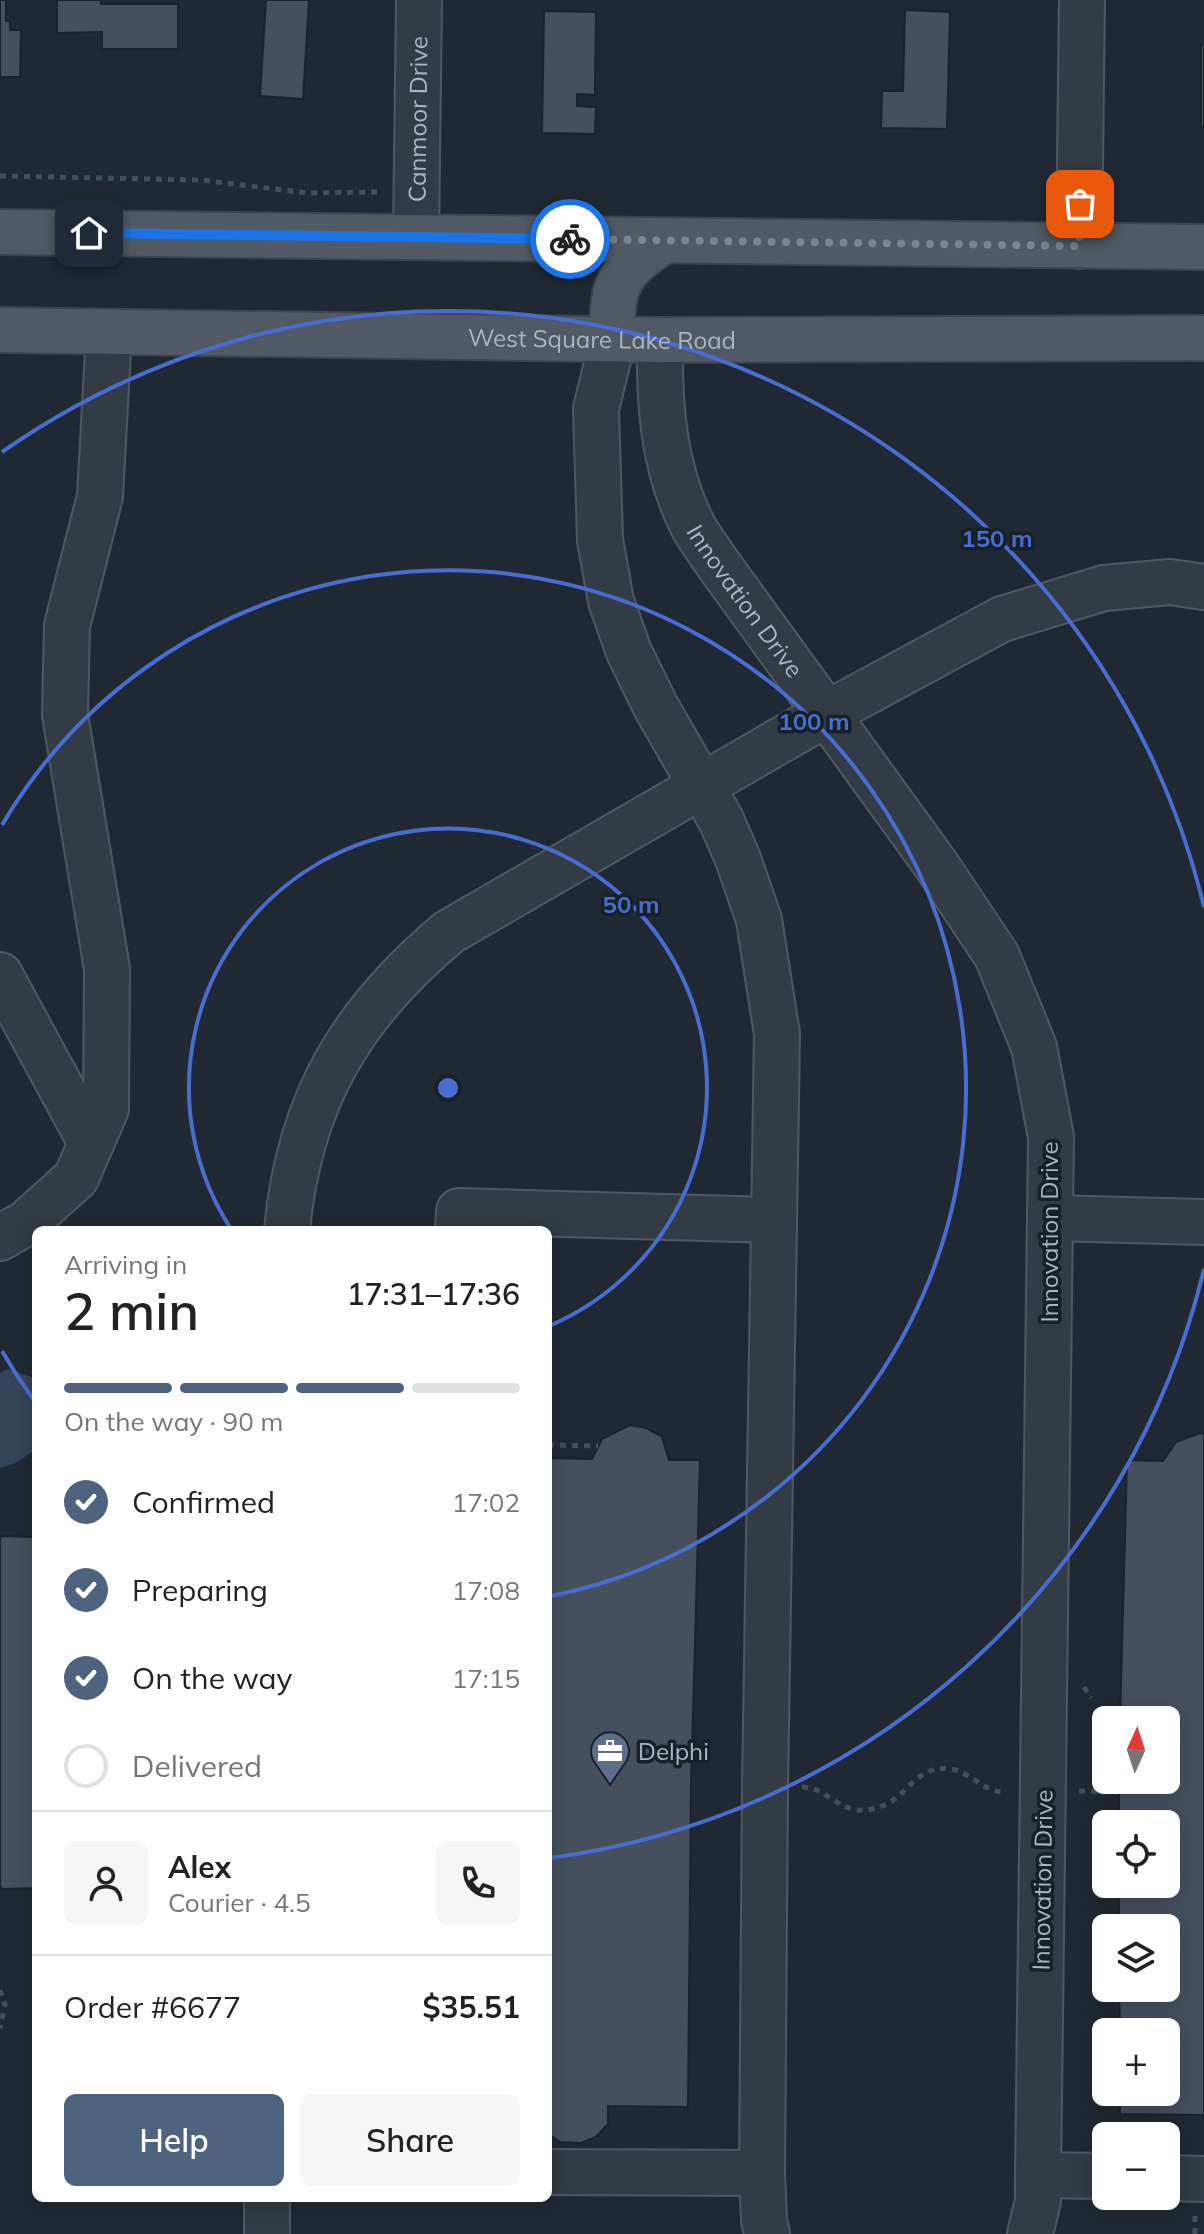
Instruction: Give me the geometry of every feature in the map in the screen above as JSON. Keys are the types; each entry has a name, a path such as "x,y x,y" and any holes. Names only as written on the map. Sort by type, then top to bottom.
{"main road":[{"path":"0,232 1204,247"},
{"path":"613,339 613,303 625,270 663,241"},
{"name":"West Square Lake Road","path":"0,330 660,340 1204,338"}],"street":[{"name":"Canmoor Drive","path":"416,237 419,0"},
{"path":"1079,246 1082,0"},
{"path":"0,1238 26,1223 76,1178 106,1109 107,969 65,715 67,626 100,496 109,332"},
{"path":"613,339 596,409 599,525 611,601 636,666 721,820 738,859 759,920 777,1034 765,1787 762,2173 767,2234"},
{"name":"Innovation Drive","path":"660,340 661,410 669,460 694,528 937,866 997,956 1034,1047 1051,1137 1038,2201 1030,2234"},
{"path":"287,1226 300,1149 318,1098 338,1058 359,1025 410,965 449,932 703,788 826,714 1002,619 1104,588 1170,582 1204,587"},
{"path":"0,975 91,1143"},
{"path":"458,1226 459,1211 774,1220"},
{"path":"1050,1218 1204,1222"},
{"path":"552,2172 762,2173"},
{"path":"1038,2175 1092,2176"},
{"path":"1180,2178 1204,2179"},
{"path":"267,2202 267,2234"}],"path":[{"path":"0,176 202,180 307,193 381,192"},
{"path":"552,1445 598,1446"},
{"path":"792,1787 814,1787 849,1810 884,1806 929,1770 949,1768 968,1774 980,1786 991,1791 1011,1791"},
{"path":"1068,1790 1092,1791"},
{"path":"0,1990 5,2005 0,2028"}],"water":[{"path":"8,1369 32,1377 32,1452 16,1463 0,1468 0,1373"}],"building":[{"path":"0,0 6,0 6,21 10,21 10,30 21,30 20,77 0,77"},
{"path":"57,0 101,0 101,4 178,4 178,49 102,49 102,32 57,33"},
{"path":"266,0 309,0 303,99 260,96"},
{"path":"905,10 950,12 947,129 881,128 882,91 903,91"},
{"path":"544,11 596,12 595,95 577,94 577,106 596,107 595,134 542,133"},
{"path":"1201,45 1204,45 1204,127 1201,127"},
{"path":"630,1425 646,1428 662,1437 669,1460 700,1460 691,1788 688,2107 608,2106 608,2124 596,2137 581,2143 560,2142 552,2137 552,1458 592,1459 602,1439"},
{"path":"1204,1434 1204,2115 1120,2114 1120,2106 1180,2106 1180,2018 1120,2018 1119,2002 1180,2002 1180,1914 1119,1914 1119,1898 1180,1898 1180,1810 1119,1810 1119,1794 1180,1794 1180,1706 1120,1706 1127,1460 1163,1461 1176,1442"},
{"path":"0,1536 32,1537 32,1888 2,1889"}],"way so far":[{"path":"570,239 1079,246 1080,204"}],"place":[{"name":"Delphi","path":"610,1785"}],"route":[{"path":"89,233 570,239"}]}
